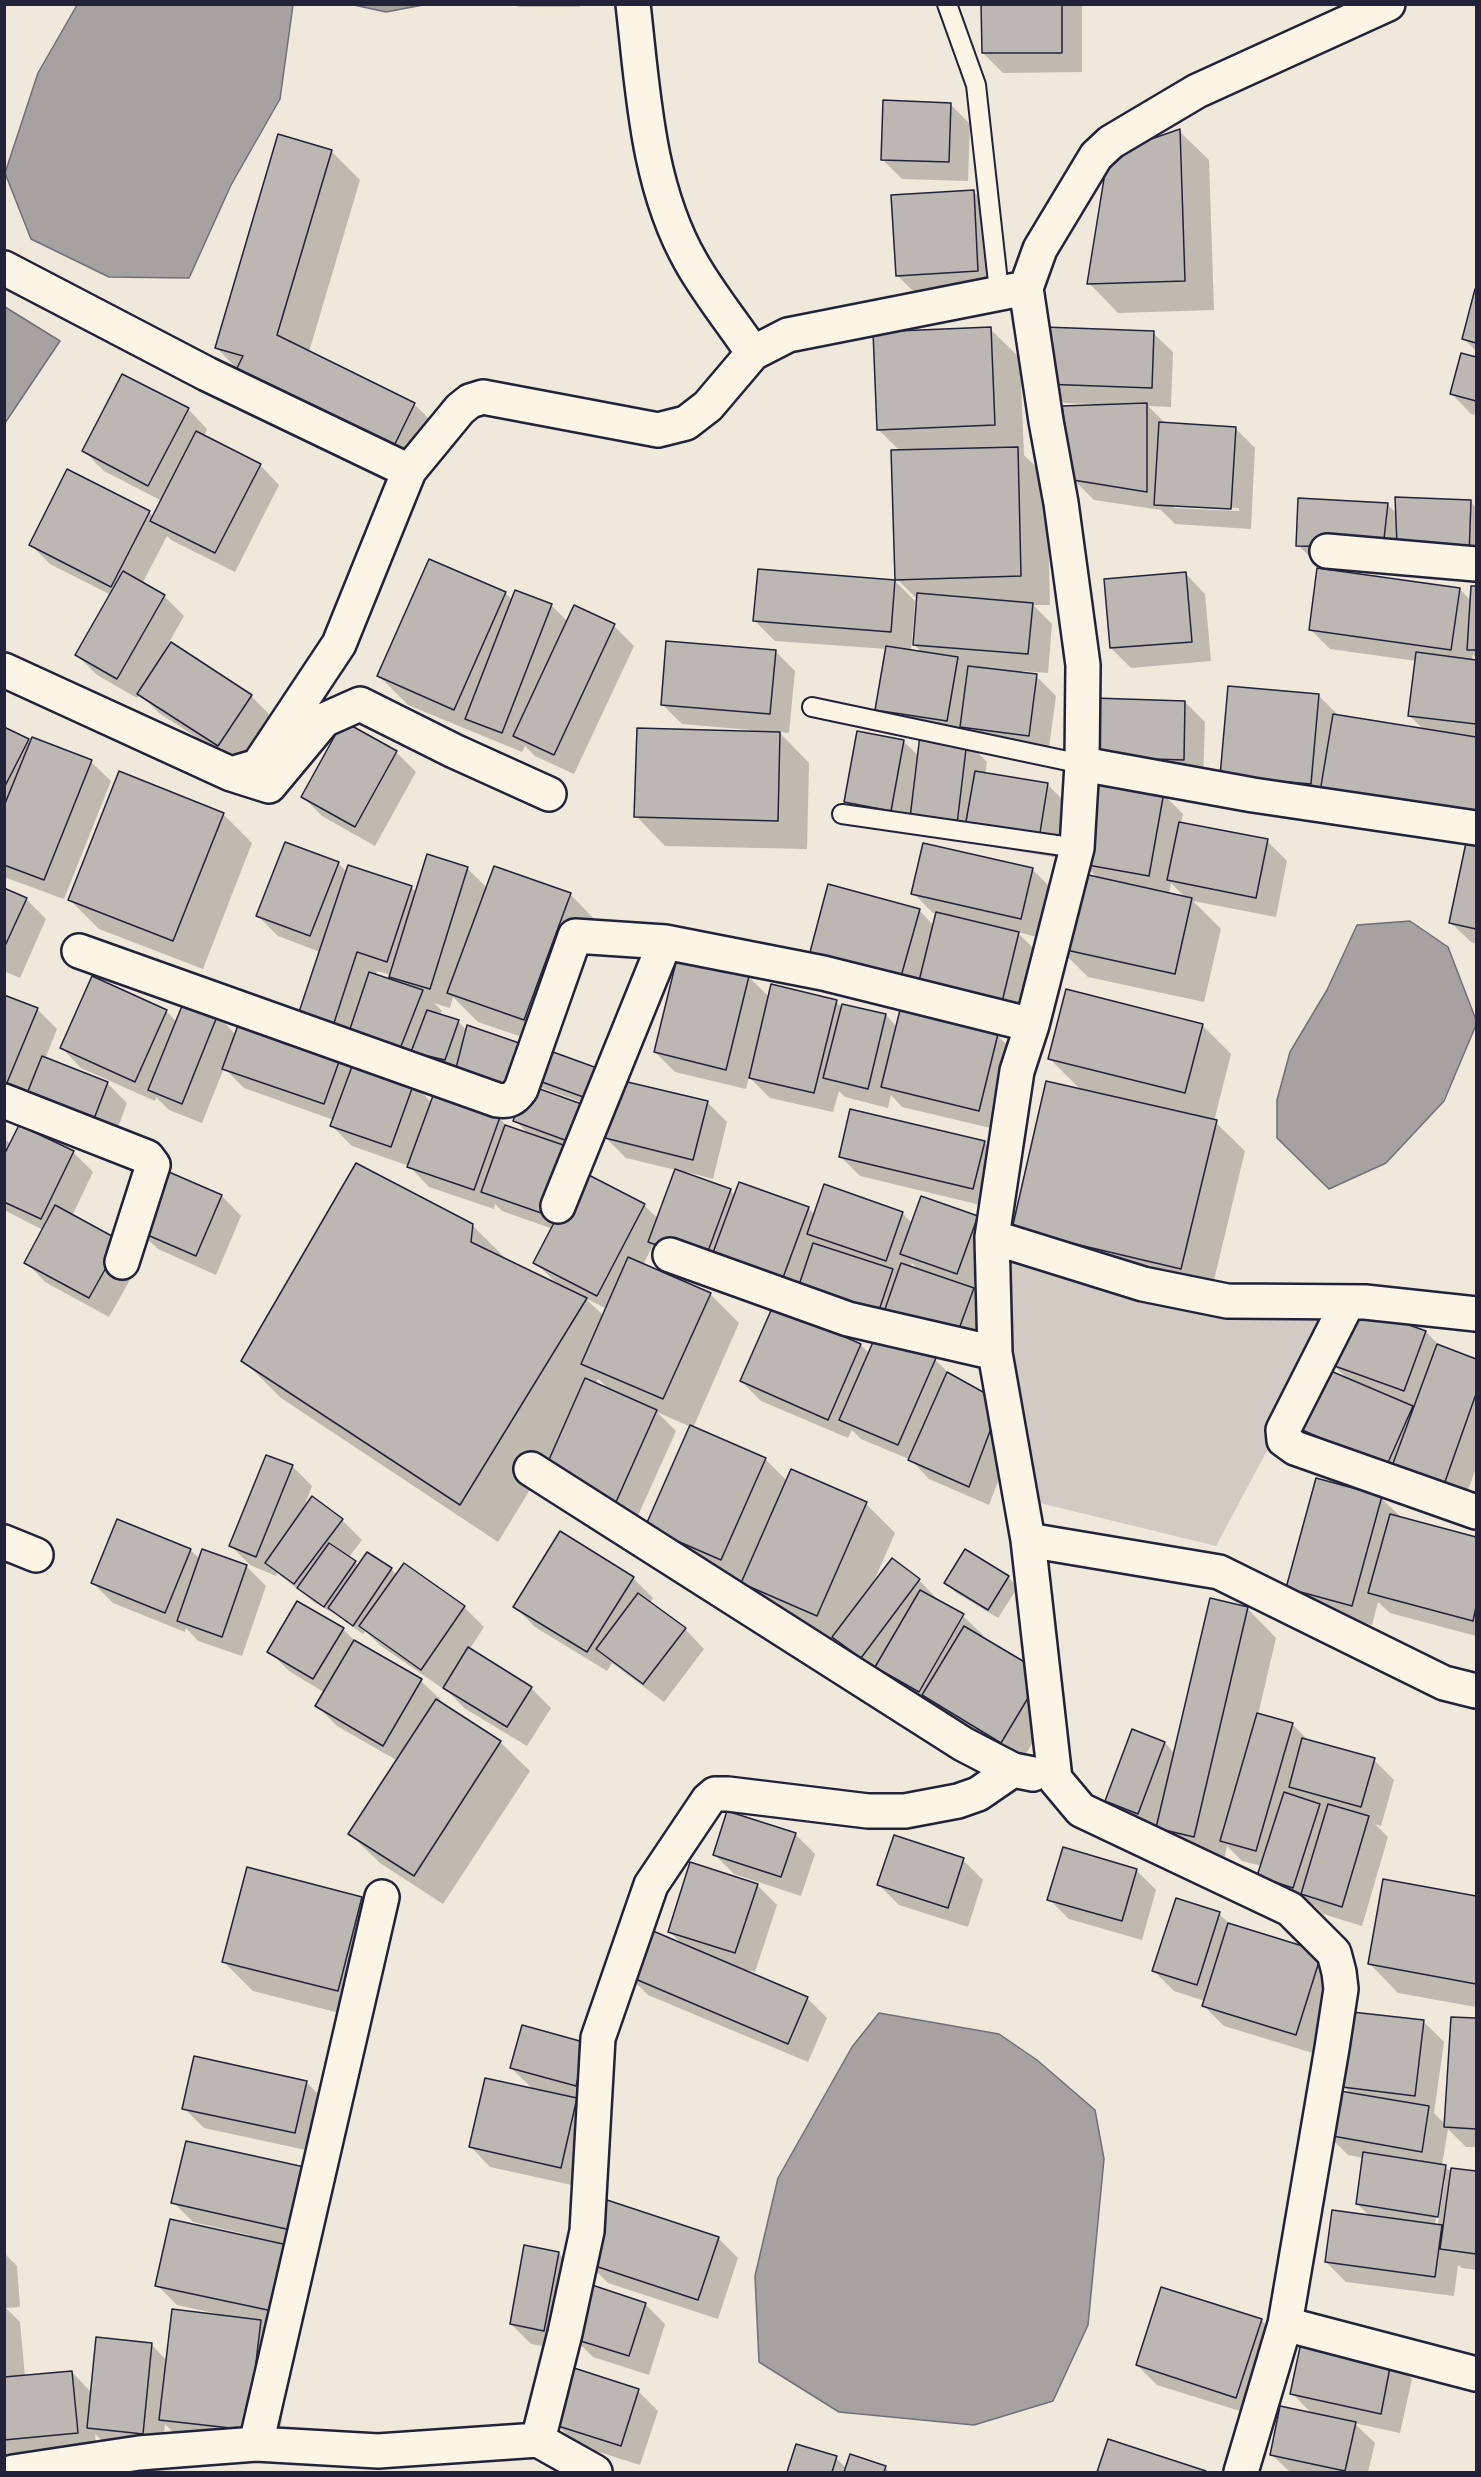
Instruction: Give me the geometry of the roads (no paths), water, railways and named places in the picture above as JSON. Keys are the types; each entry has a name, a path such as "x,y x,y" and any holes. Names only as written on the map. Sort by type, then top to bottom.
{"street":[{"path":"633,4 643,98 661,194 675,231 691,263 753,353"},
{"path":"231,774 258,765 339,644 409,471 460,409 470,401 483,398 658,430 686,423 708,406 753,353 788,335 1012,290 1040,249 1096,156 1111,142 1197,91 1388,4"},
{"path":"4,268 207,374 409,471"},
{"path":"1012,290 1061,503 1083,665 1082,764 1077,848 1032,1025 1017,1071 992,1237 995,1353 1028,1540 1055,1779 1081,1810 1290,1908 1334,1953 1341,1989 1285,2324 1241,2472"},
{"path":"1327,551 1476,564"},
{"path":"4,670 231,774 269,786 324,720 360,704 454,751 549,794"},
{"path":"1082,764 1253,795 1476,828"},
{"path":"79,951 497,1100 507,1101 515,1097 521,1089 575,936 665,942 823,973 1032,1025"},
{"path":"558,1206 665,942"},
{"path":"4,1101 147,1157 153,1165 122,1262"},
{"path":"992,1237 1143,1284 1227,1301 1348,1302 1476,1314"},
{"path":"670,1255 848,1319 995,1353"},
{"path":"1348,1302 1283,1430 1284,1440 1295,1448 1476,1512"},
{"path":"531,1469 963,1743 1013,1770 1055,1779"},
{"path":"1028,1540 1219,1572 1444,1683 1476,1692"},
{"path":"4,1542 36,1555"},
{"path":"538,2440 587,2231 598,2038 651,1885 708,1800 715,1794 728,1794 868,1811 905,1811 958,1801 978,1794 1013,1770"},
{"path":"256,2444 382,1897"},
{"path":"1285,2324 1476,2374"},
{"path":"18,2472 139,2453 256,2444 378,2451 538,2440 595,2472"}],"lane":[{"path":"947,4 976,85 1012,290"},
{"path":"812,707 1082,764"},
{"path":"842,814 1077,848"}]}
